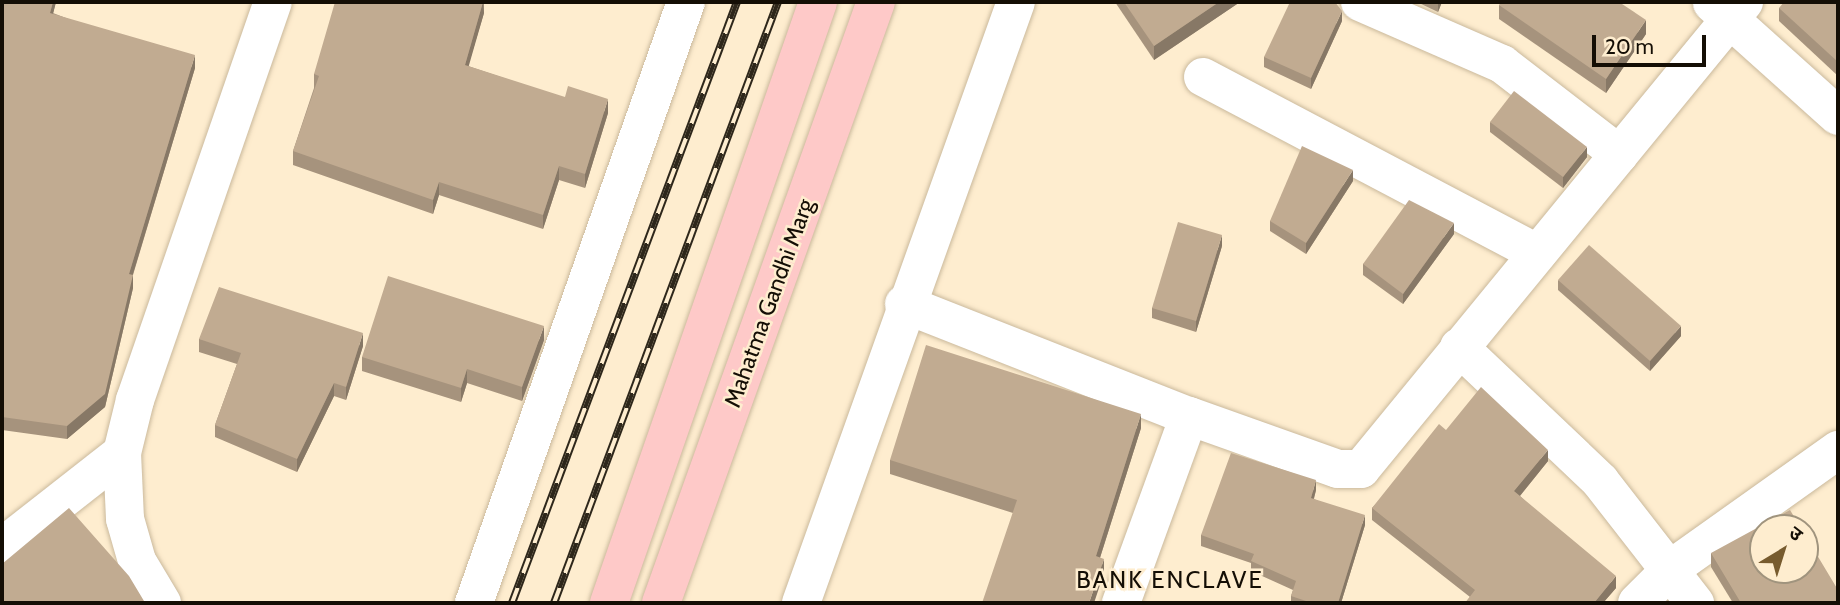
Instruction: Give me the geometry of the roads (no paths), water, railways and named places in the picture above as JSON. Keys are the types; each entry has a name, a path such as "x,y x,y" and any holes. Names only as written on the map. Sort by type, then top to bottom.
{"main road":[{"path":"609,603 818,2"},
{"name":"Mahatma Gandhi Marg","path":"661,603 876,2"}],"street":[{"path":"162,603 137,561 125,519 121,453 135,400 272,2"},
{"path":"474,603 686,2"},
{"path":"801,603 904,304 1016,2"},
{"path":"1360,2 1502,64 1619,155"},
{"path":"904,304 1189,416 1338,469 1361,469 1377,455 1460,347 1619,155 1729,7 1838,116"},
{"path":"1203,78 1537,253"},
{"path":"1460,347 1600,481 1672,568 1695,603"},
{"path":"1121,603 1189,416"},
{"path":"1637,603 1672,568 1838,450"},
{"path":"2,547 121,453"}],"railway":[{"path":"512,603 737,2"},
{"path":"554,603 778,2"}],"district":[{"name":"BANK ENCLAVE","path":"1170,580"}]}
